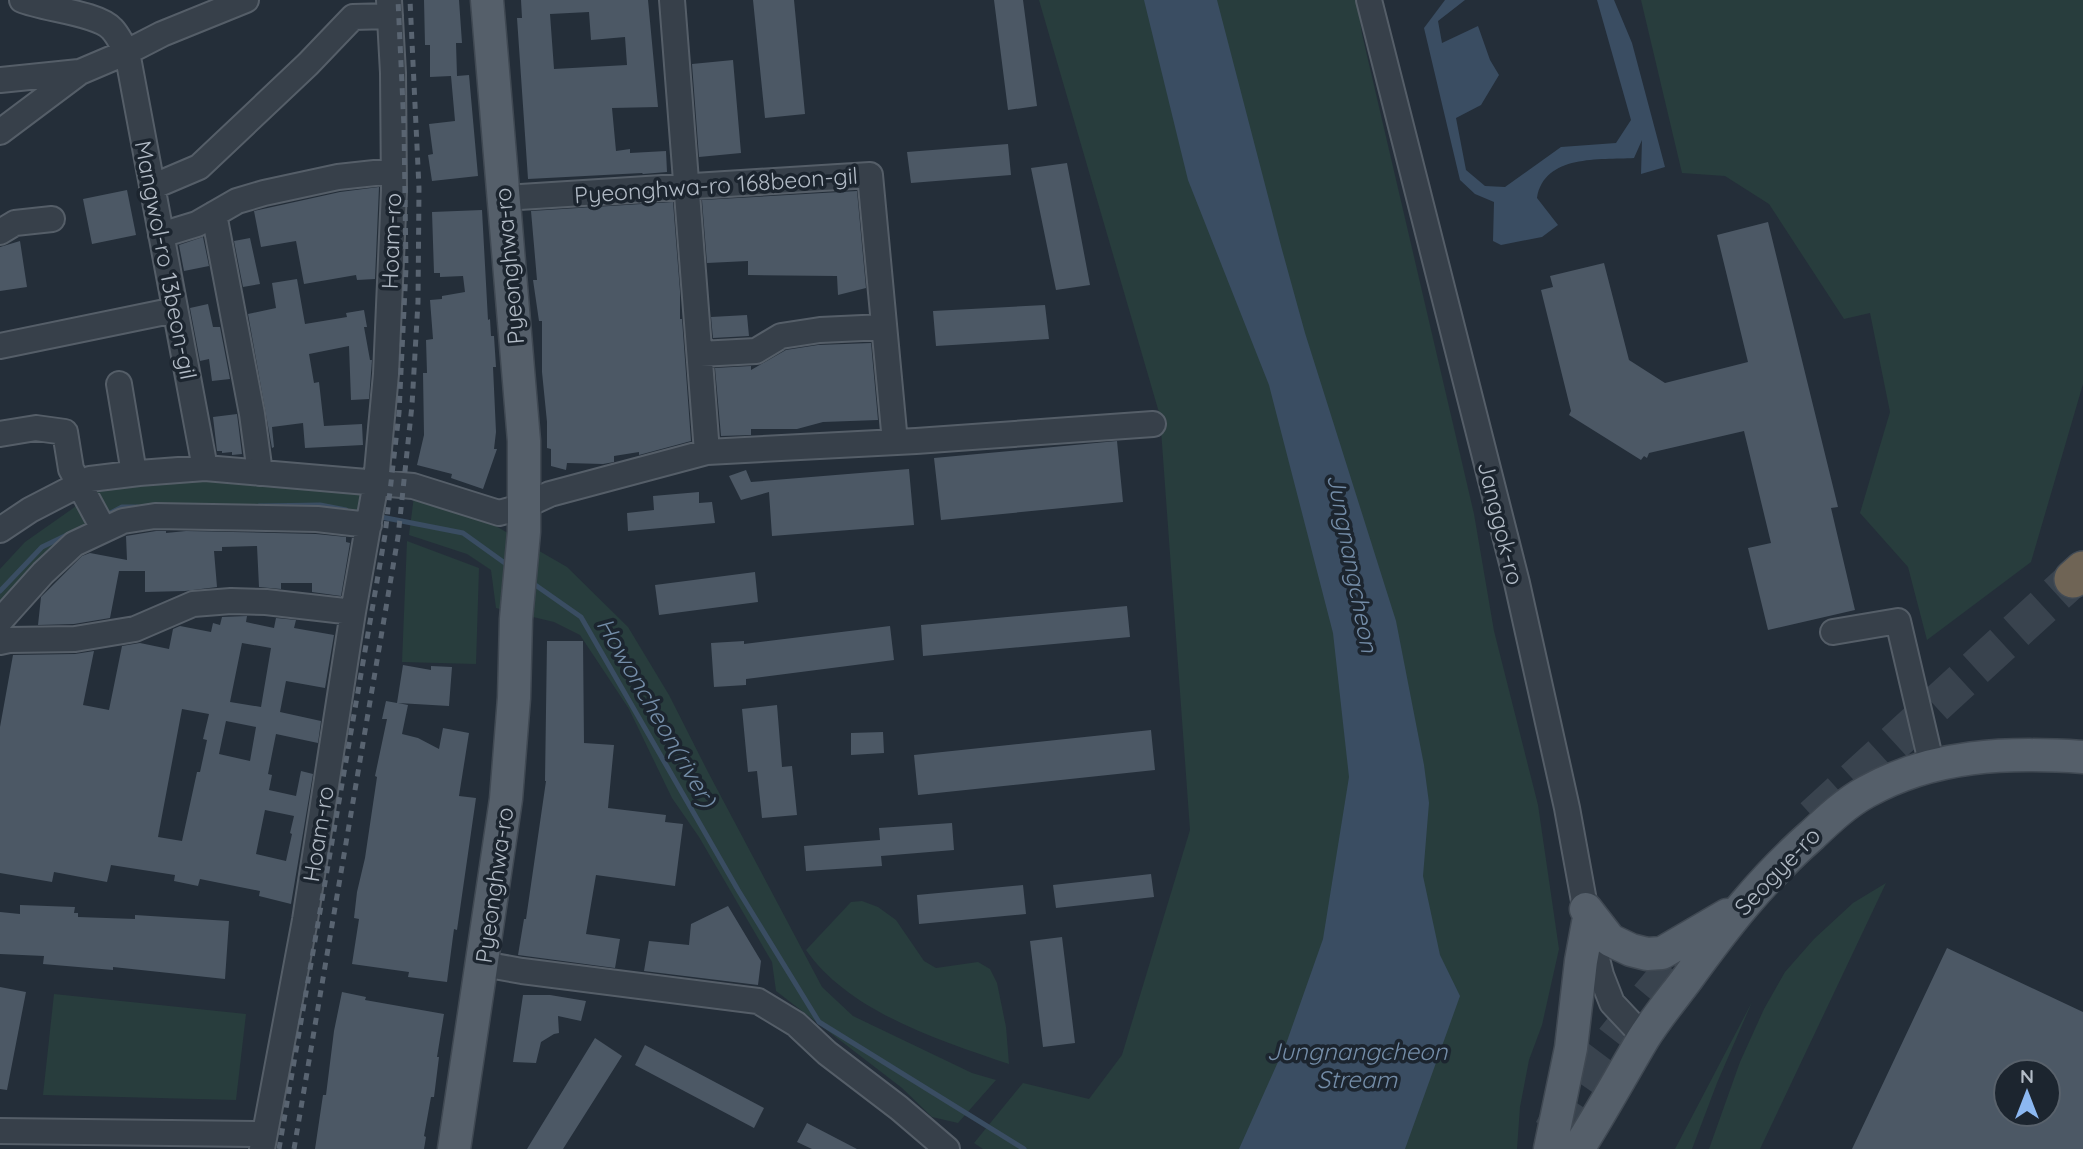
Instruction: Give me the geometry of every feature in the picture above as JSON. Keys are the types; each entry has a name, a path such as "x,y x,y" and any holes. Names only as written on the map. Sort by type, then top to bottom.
{"main road":[{"name":"Pyeonghwa-ro","path":"454,1149 506,799 524,519 524,441 487,0"},
{"name":"Seogye-ro","path":"1578,1149 1644,1037 1740,907 1788,855 1844,806 1866,792 1901,776 1979,756 2043,754 2083,757"},
{"path":"1587,916 1610,940 1647,954 1662,953 1740,907"},
{"path":"1550,1149 1571,1048 1587,916"}],"street":[{"path":"22,0 83,15 111,27 127,52"},
{"path":"0,132 80,72 162,34 246,0"},
{"path":"672,0 707,452"},
{"name":"Janggok-ro","path":"1369,0 1517,583 1601,975 1612,1003 1644,1037"},
{"path":"152,187 199,167 308,64 353,17 390,8"},
{"name":"Hoam-ro","path":"263,1142 305,920 376,482 386,374 393,172 390,8"},
{"name":"Mangwol-ro 13beon-gil","path":"127,52 205,468"},
{"path":"0,80 80,72"},
{"path":"161,235 197,223 237,201 338,177 393,172"},
{"name":"Pyeonghwa-ro 168beon-gil","path":"503,198 870,175 895,442"},
{"path":"214,214 252,415 260,473"},
{"path":"0,232 15,223 52,219"},
{"path":"0,346 175,310"},
{"path":"700,354 756,351 780,336 820,330 884,327"},
{"path":"119,384 134,473"},
{"path":"0,530 30,510 90,479 134,473 205,468 413,486 524,519 550,494 707,452 1153,424"},
{"path":"0,434 36,428 65,432 71,469 104,530"},
{"path":"0,621 43,573 74,544 123,522 155,516 370,522"},
{"path":"0,642 75,639 135,629 193,604 267,602 353,612"},
{"path":"1833,632 1898,621 1932,766"},
{"path":"483,964 758,1001 796,1024 827,1053 947,1149"},
{"path":"4,1137 263,1142"}],"green space":[{"path":"1039,0 1357,0 1362,34 1474,514 1494,631 1538,805 1559,949 1542,1025 1529,1060 1520,1107 1517,1149 983,1149 974,1143 1023,1083 1089,1099 1122,1055 1190,830 1160,416"},
{"path":"1641,0 2083,0 2083,384 2031,562 1927,640 1908,567 1860,513 1890,412 1870,313 1844,319 1769,204 1725,176 1682,173"},
{"path":"174,480 248,482 362,491 361,518 137,513 0,604 0,569 25,542 97,489"},
{"path":"414,496 482,518 567,567 628,627 669,695 822,987 853,1016 972,1073 996,1080 958,1123 932,1117 902,1088 776,991 772,962 699,837 672,798 629,709 580,635 554,622 496,608 491,570 467,554 409,535"},
{"path":"407,541 479,568 476,664 402,662"},
{"path":"1886,883 1760,1149 1709,1149 1740,1062 1764,1009 1785,972 1814,939 1853,903"},
{"path":"862,901 878,907 896,920 924,961 936,968 978,962 990,969 997,983 1006,1027 1009,1064 898,1022 846,991 824,972 806,950 851,902"},
{"path":"54,994 246,1014 236,1100 43,1095"},
{"path":"1752,1002 1692,1149 1675,1149"}],"water":[{"name":"Jungnangcheon Stream","path":"1144,0 1217,0 1305,333 1396,621 1429,803 1423,876 1440,955 1460,996 1405,1149 1239,1149 1286,1044 1323,939 1349,777 1333,633 1269,385 1188,180"},
{"path":"1445,0 1465,0 1438,21 1442,43 1478,26 1490,60 1499,75 1481,105 1456,118 1466,170 1485,186 1505,187 1561,147 1616,143 1631,120 1597,0 1614,0 1632,43 1665,167 1641,174 1642,140 1634,158 1590,160 1562,167 1550,173 1537,198 1558,225 1542,237 1501,245 1493,241 1494,202 1475,194 1460,180 1424,28"}],"building":[{"path":"424,0 459,0 462,43 456,43 457,76 469,75 478,176 432,181 428,155 433,154 429,124 455,121 451,76 430,77 430,45 425,45"},
{"path":"521,0 648,0 658,107 612,108 616,151 666,151 667,172 528,179 517,18 522,18","holes":["589,12 591,40 625,37 627,65 554,69 550,14"]},
{"path":"753,0 794,0 805,114 765,118"},
{"path":"994,0 1023,0 1037,106 1008,110"},
{"path":"733,60 741,153 699,157 692,64"},
{"path":"1008,144 1011,175 911,183 907,152"},
{"path":"1067,163 1090,285 1056,290 1031,168"},
{"path":"379,187 375,279 357,280 356,275 304,284 296,241 261,247 254,211 340,192"},
{"path":"127,190 136,235 92,244 83,199"},
{"path":"857,191 866,288 838,295 837,276 748,275 748,261 707,263 702,200"},
{"path":"673,202 691,441 639,455 639,452 614,456 614,462 603,464 567,463 566,470 551,466 551,449 547,448 542,372 542,321 539,321 533,280 537,280 531,211"},
{"path":"482,210 488,320 490,319 491,336 494,336 496,367 493,367 496,432 494,449 497,449 483,489 451,478 452,474 417,465 424,435 423,373 427,373 426,340 433,339 430,300 465,292 463,276 440,277 440,273 434,273 432,212"},
{"path":"1768,222 1838,507 1831,508 1855,610 1768,630 1748,548 1771,543 1744,431 1649,453 1647,458 1644,456 1641,460 1569,415 1571,411 1541,290 1553,287 1550,276 1604,263 1629,360 1665,383 1748,362 1717,235"},
{"path":"203,237 209,266 184,271 179,245"},
{"path":"250,238 260,284 243,287 234,241"},
{"path":"20,241 27,287 0,291 0,247"},
{"path":"297,279 305,324 347,317 346,313 364,310 367,327 364,327 372,360 369,399 351,400 349,346 309,354 314,383 319,382 324,426 362,424 363,445 305,448 303,423 272,427 272,448 248,314 276,308 272,283"},
{"path":"208,304 213,327 220,327 230,379 212,381 209,359 200,361 190,308"},
{"path":"1045,305 1049,339 936,346 933,311"},
{"path":"747,315 749,336 713,338 711,317"},
{"path":"871,343 878,420 823,422 797,429 751,429 751,435 721,436 715,368 751,366 751,370 786,350 818,345"},
{"path":"237,414 242,454 232,455 232,452 217,451 213,417"},
{"path":"1117,441 1123,502 941,520 934,458"},
{"path":"909,469 914,525 772,536 769,492 741,500 729,476 746,470 751,482"},
{"path":"699,492 699,503 712,502 715,523 628,531 627,513 654,510 653,496"},
{"path":"156,531 346,537 346,542 350,543 341,596 312,592 312,583 281,583 281,589 259,587 257,546 222,547 222,551 214,551 217,587 145,592 145,571 119,571 110,618 74,624 38,625 41,597 82,556 90,553 127,560 126,536"},
{"path":"755,572 758,602 659,615 655,585"},
{"path":"1127,606 1130,637 923,656 921,625"},
{"path":"247,616 246,622 274,628 276,618 296,620 294,628 334,635 325,688 286,681 280,712 321,721 318,743 276,734 268,774 272,775 269,790 296,796 301,771 313,774 291,904 259,896 260,891 200,879 198,886 174,881 175,875 111,865 107,882 54,872 52,882 0,873 0,727 13,655 94,651 83,705 109,710 122,646 140,643 169,649 173,629 180,626 211,632 213,623 220,625 222,617","holes":["242,643 271,648 261,707 230,702","182,709 209,714 203,739 207,740 182,841 158,837","226,721 256,727 250,761 219,754","265,810 294,816 286,861 256,854"]},
{"path":"890,626 894,660 746,679 746,685 714,687 711,643 744,641 744,644"},
{"path":"547,641 583,641 584,743 614,745 608,808 666,815 665,822 683,824 675,886 596,875 586,934 620,939 615,968 518,955 526,919 546,781"},
{"path":"403,665 431,670 431,666 452,667 449,706 398,703 408,705 402,734 418,738 439,749 443,728 469,733 459,796 476,798 447,982 408,977 409,972 352,964 359,919 354,918 357,892 387,719 382,719 386,701 397,703"},
{"path":"777,705 782,767 792,766 797,815 762,818 757,771 748,772 742,709"},
{"path":"1151,730 1155,770 918,795 914,755"},
{"path":"883,732 884,753 851,755 851,733"},
{"path":"952,823 954,850 881,856 882,866 806,871 804,846 880,840 879,828"},
{"path":"1151,874 1154,897 1056,908 1053,885"},
{"path":"1023,885 1026,914 919,924 917,895"},
{"path":"20,905 75,907 74,913 78,913 78,917 135,919 135,915 229,921 225,979 113,967 113,970 43,964 44,956 0,954 0,912 20,914"},
{"path":"728,906 761,961 758,985 644,971 649,941 689,945 691,924"},
{"path":"1062,937 1075,1043 1043,1047 1030,941"},
{"path":"1947,948 2083,1012 2083,1149 1852,1149"},
{"path":"0,987 26,992 7,1090 0,1089"},
{"path":"342,992 366,997 365,1000 444,1014 434,1097 431,1097 424,1149 315,1149"},
{"path":"523,995 550,995 586,1001 581,1021 558,1016 559,1033 541,1042 536,1063 513,1062"},
{"path":"595,1038 622,1056 563,1149 527,1149"},
{"path":"645,1045 764,1108 754,1128 635,1065"},
{"path":"807,1123 857,1149 812,1149 797,1142"}],"waterway":[{"name":"Howoncheon(river)","path":"259,506 320,505 346,510"},
{"name":"Howoncheon(river)","path":"103,517 122,507 137,507"},
{"name":"Howoncheon(river)","path":"376,516 463,533 509,566"},
{"name":"Howoncheon(river)","path":"0,591 42,547 69,534"},
{"name":"Howoncheon(river)","path":"531,582 581,617 738,890 819,1022 1024,1149"}],"tunnel":[{"path":"1813,817 2073,579"},
{"path":"1552,1131 1607,1049 1712,921"}],"railway":[{"path":"279,1149 385,535 399,413 406,268 404,127 398,0"},
{"path":"294,1149 398,537 412,405 418,302 419,188 410,0"}],"water label":[{"name":"Jungnangcheon","path":"1353,563"}]}
